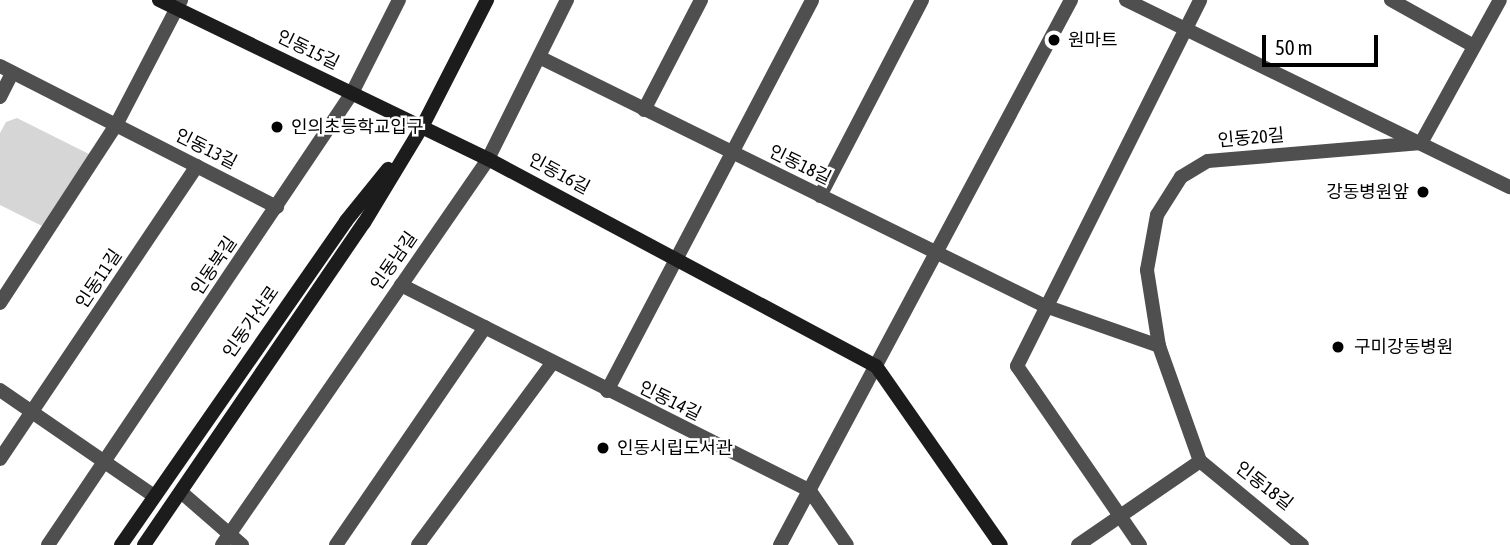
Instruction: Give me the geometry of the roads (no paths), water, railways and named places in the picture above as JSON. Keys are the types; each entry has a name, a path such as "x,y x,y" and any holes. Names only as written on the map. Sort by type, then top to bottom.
{"main road":[{"name":"인동15길","path":"159,0 178,4 422,127"},
{"name":"인동가산로","path":"144,545 364,223 422,127 487,0"},
{"name":"인동가산로","path":"121,545 346,221 422,127"},
{"name":"인동16길","path":"422,127 677,258 876,366 1001,545"}],"street":[{"name":"인동북길","path":"48,545 352,93 399,0"},
{"name":"인동남길","path":"222,545 488,159 567,0"},
{"path":"645,110 701,0"},
{"path":"607,391 812,0"},
{"path":"820,196 922,0"},
{"path":"780,545 1071,0"},
{"path":"1126,0 1510,187"},
{"path":"1140,545 1017,366 1200,0"},
{"path":"1421,143 1500,0"},
{"path":"1395,1 1474,46"},
{"path":"0,303 116,125 178,4"},
{"name":"인동18길","path":"538,57 1045,306 1159,346"},
{"path":"0,97 6,70"},
{"name":"인동13길","path":"6,70 277,207"},
{"name":"인동20길","path":"1159,346 1147,270 1157,215 1181,177 1208,161 1421,143"},
{"name":"인동11길","path":"0,459 197,166"},
{"name":"인동14길","path":"401,285 810,491 847,545"},
{"path":"336,545 485,327"},
{"path":"1078,545 1199,461 1159,346"},
{"path":"418,545 553,362"},
{"path":"0,390 154,496"},
{"name":"인동18길","path":"1199,461 1302,545"},
{"path":"181,492 231,532 242,545"}],"place":[{"name":"원마트","path":"1054,40"},
{"name":"인의초등학교입구","path":"277,127"},
{"name":"강동병원앞","path":"1423,192"},
{"name":"구미강동병원","path":"1338,347"},
{"name":"인동시립도서관","path":"603,448"}]}
